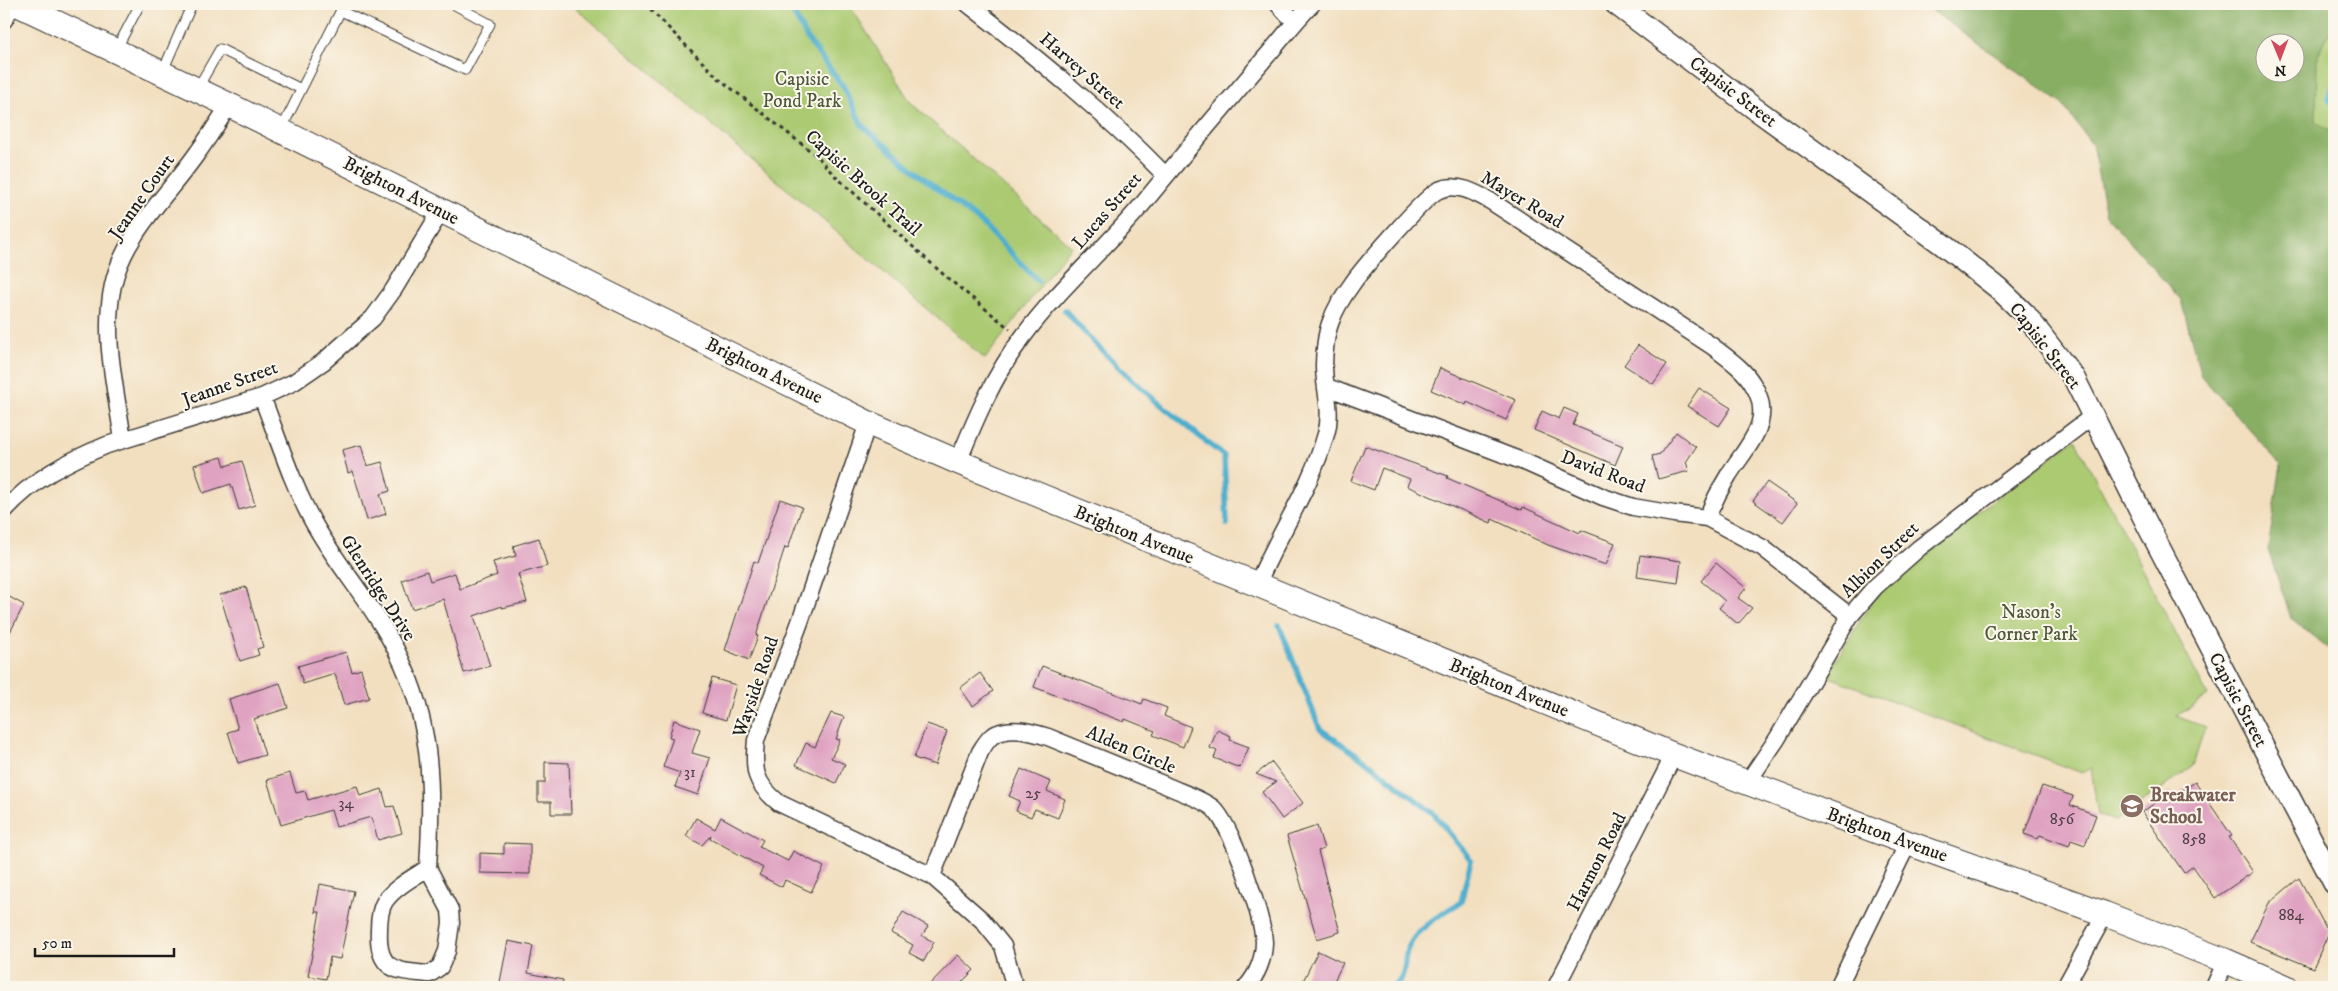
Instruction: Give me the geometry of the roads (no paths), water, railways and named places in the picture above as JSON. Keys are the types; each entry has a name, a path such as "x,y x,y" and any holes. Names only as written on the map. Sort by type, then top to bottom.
{"main road":[{"name":"Brighton Avenue","path":"17,4 229,105 868,423 958,462 1674,755 1908,843 2105,914 2226,960 2286,987"}],"street":[{"path":"4,20 13,4"},
{"name":"Harvey Street","path":"968,4 1041,61 1132,142 1165,175"},
{"path":"1278,4 1294,22"},
{"name":"Lucas Street","path":"958,462 973,426 1001,371 1022,338 1146,200 1294,22 1312,4"},
{"name":"Capisic Street","path":"1616,4 1754,108 1942,244 1998,288 2025,314 2074,378 2157,543 2334,883"},
{"name":"Jeanne Court","path":"123,440 111,352 110,308 113,286 119,265 140,229 198,152 229,105"},
{"name":"Mayer Road","path":"1257,585 1270,556 1297,507 1327,433 1329,412 1324,366 1330,321 1352,284 1423,201 1439,190 1458,187 1476,192 1712,346 1740,368 1752,383 1761,402 1760,426 1750,445 1729,474 1707,518"},
{"name":"Jeanne Street","path":"4,511 38,479 91,451 262,397 294,382 323,362 373,318 394,290 442,211"},
{"name":"David Road","path":"1327,387 1527,463 1603,497 1641,508 1707,518 1763,548 1850,616"},
{"name":"Glenridge Drive","path":"262,397 294,481 311,518 330,552 388,636 414,692 424,724 429,756 432,802 428,868"},
{"name":"Albion Street","path":"1747,783 1777,739 1850,616 1876,587 1919,548 2094,415"},
{"name":"Wayside Road","path":"868,423 800,622 756,740 756,776 765,792 779,803 932,876 982,920 1003,946 1014,986"},
{"name":"Alden Circle","path":"932,876 980,752 992,736 1010,731 1027,730 1048,737 1213,808 1223,822 1233,843 1261,921 1264,944 1260,966 1246,987"},
{"name":"Harmon Road","path":"1556,987 1674,755"},
{"path":"1838,987 1908,843"},
{"path":"428,868 450,910 450,936 447,951 440,967 430,974 390,967 380,956 380,915 385,902 393,892 428,868"},
{"path":"2066,987 2105,914"},
{"path":"2214,987 2226,960"}],"lane":[{"path":"116,51 140,4"},
{"path":"162,73 192,4"},
{"path":"281,131 342,7 465,70 490,24 453,4"},
{"path":"197,90 220,50 301,90"}],"waterway":[{"path":"788,4 808,40 843,86 862,125 917,173 983,224 1038,281"},
{"path":"2334,83 2329,99 2334,105"},
{"path":"1065,310 1121,369 1161,405 1224,456 1227,524"},
{"path":"1279,625 1320,729 1369,763 1434,814 1471,860 1461,902 1431,921 1412,940 1406,953 1401,978 1393,987"}],"place":[{"name":"Breakwater School","path":"2132,806"}],"park label":[{"name":"Capisic Pond Park","path":"802,90"},
{"name":"Nason's Corner Park","path":"2031,623"}]}
